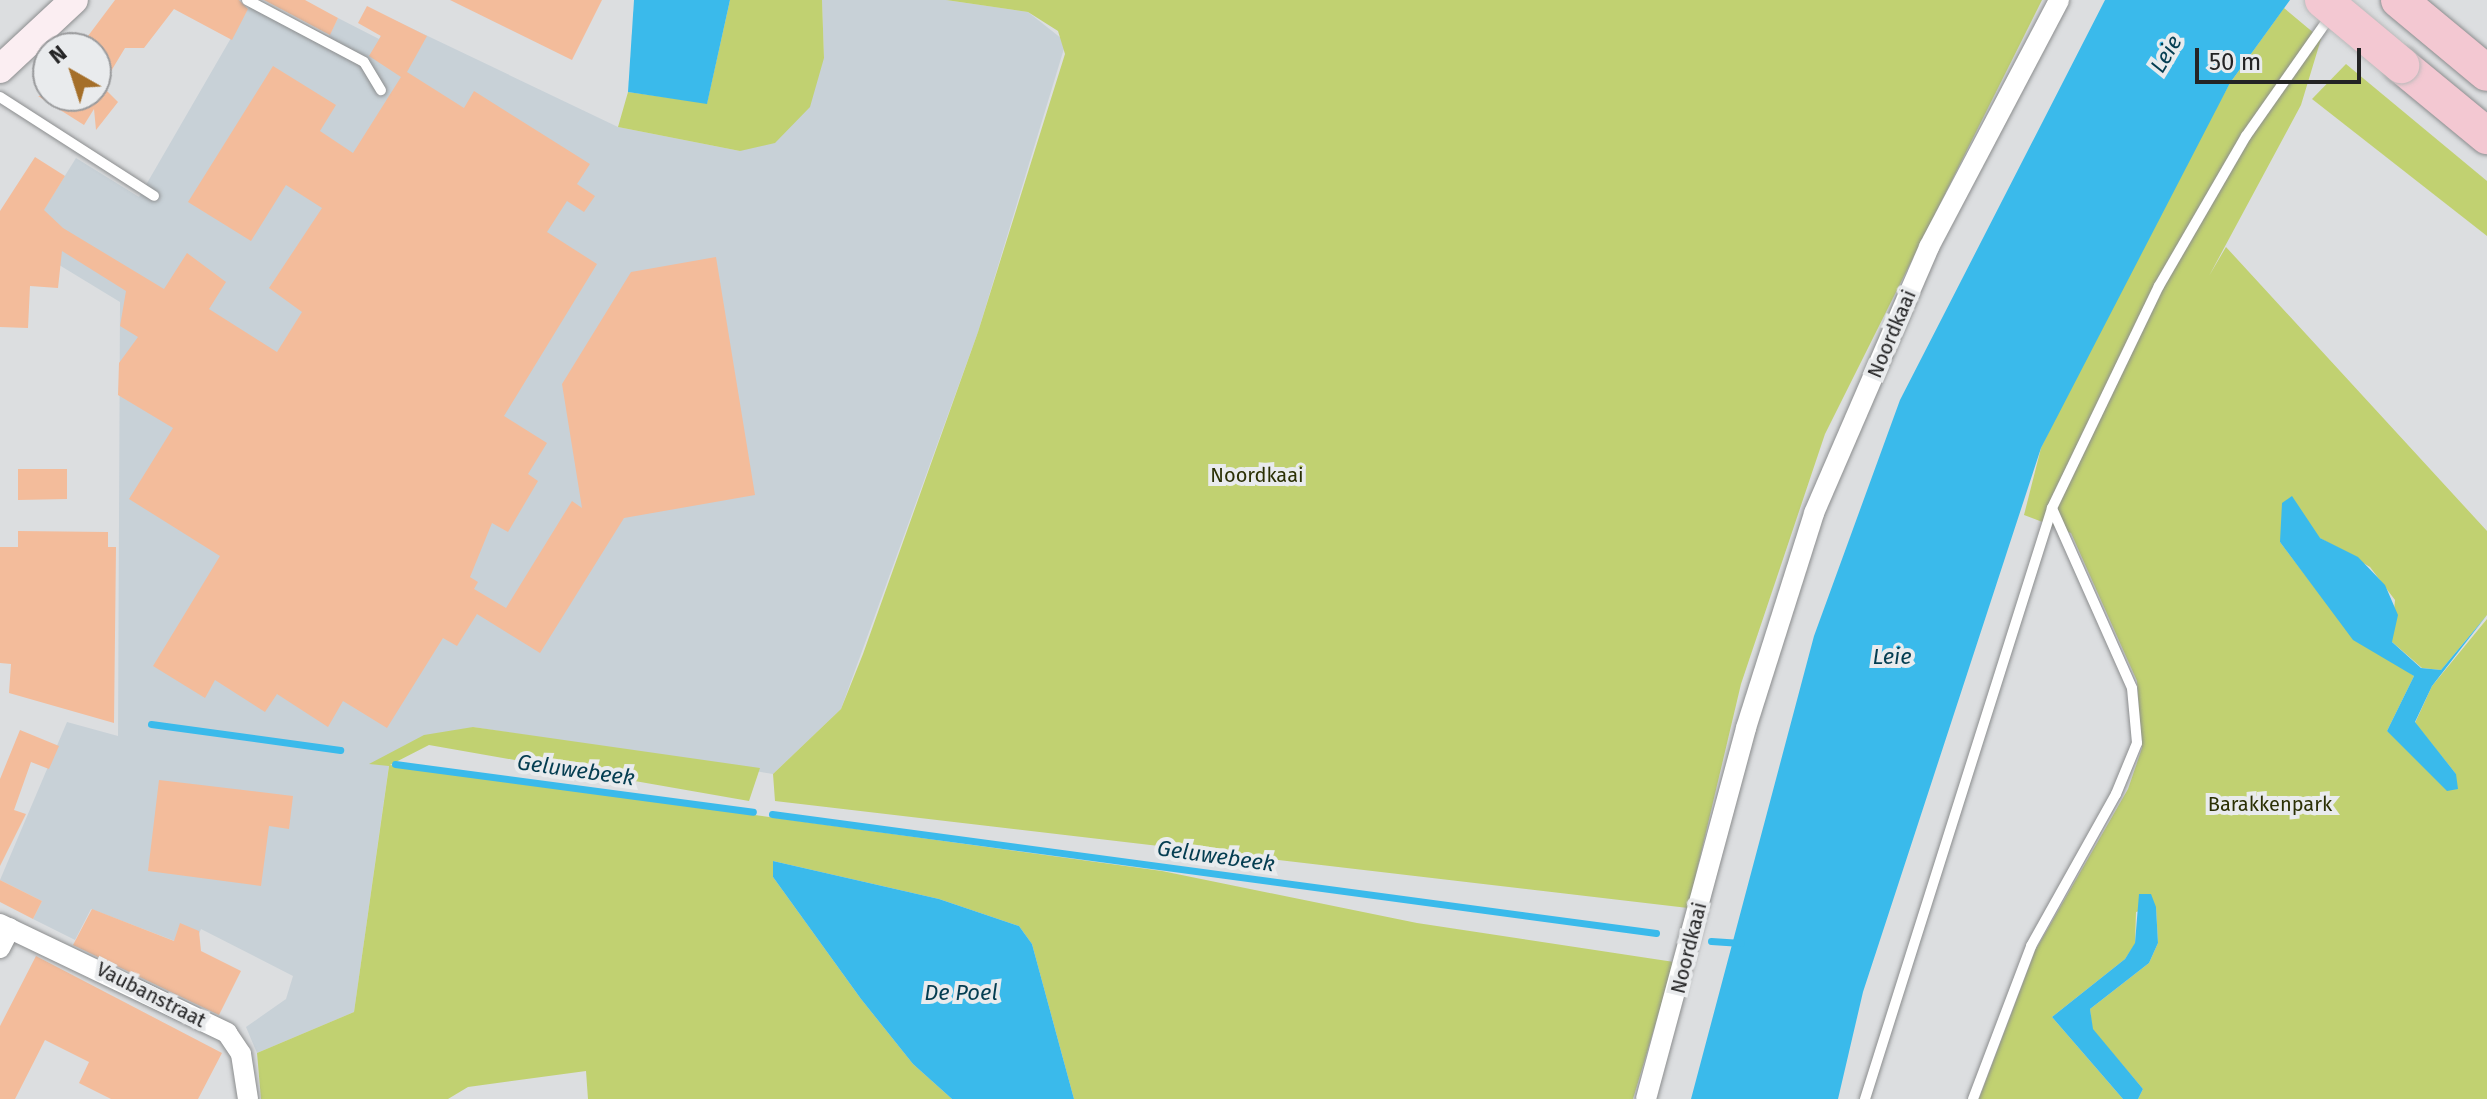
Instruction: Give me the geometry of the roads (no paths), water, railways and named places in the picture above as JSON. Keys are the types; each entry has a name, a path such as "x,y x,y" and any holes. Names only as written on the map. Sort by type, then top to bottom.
{"highway":[{"path":"2323,0 2487,136"},
{"path":"2399,0 2487,73"}],"street":[{"path":"0,69 74,0"},
{"name":"Noordkaai","path":"1646,1099 1814,513 1929,247 2059,0"},
{"path":"0,948 5,926"},
{"name":"Vaubanstraat","path":"5,926 227,1033 241,1054 248,1099"}],"lane":[{"path":"247,0 364,62 381,90"},
{"path":"1865,1099 2052,508 2159,286 2246,136 2341,0"},
{"path":"0,97 154,196"},
{"path":"1973,1099 2031,946 2116,794 2137,743 2132,688 2052,508"}],"water":[{"path":"634,0 730,0 707,104 628,92"},
{"name":"Leie","path":"2105,0 2290,0 2230,83 2041,448 1863,992 1838,1099 1691,1099 1814,636 1900,400"},
{"path":"2292,496 2320,538 2358,557 2385,585 2398,615 2392,642 2421,668 2441,670 2487,615 2432,686 2415,722 2456,774 2458,789 2447,791 2387,731 2414,676 2353,640 2280,542 2282,503"},
{"name":"De Poel","path":"773,861 939,899 1019,926 1032,944 1074,1099 952,1099 913,1064 861,999 773,877"},
{"path":"2139,894 2151,894 2156,907 2158,943 2149,963 2090,1009 2093,1029 2143,1089 2138,1099 2123,1099 2052,1017 2125,959 2135,943"}],"waterway":[{"name":"Geluwebeek","path":"151,724 340,750"},
{"name":"Geluwebeek","path":"395,764 753,812"},
{"name":"Geluwebeek","path":"772,814 1656,933"},
{"name":"Geluwebeek","path":"1711,941 1741,943"}],"park label":[{"name":"Barakkenpark","path":"2270,804"}]}
